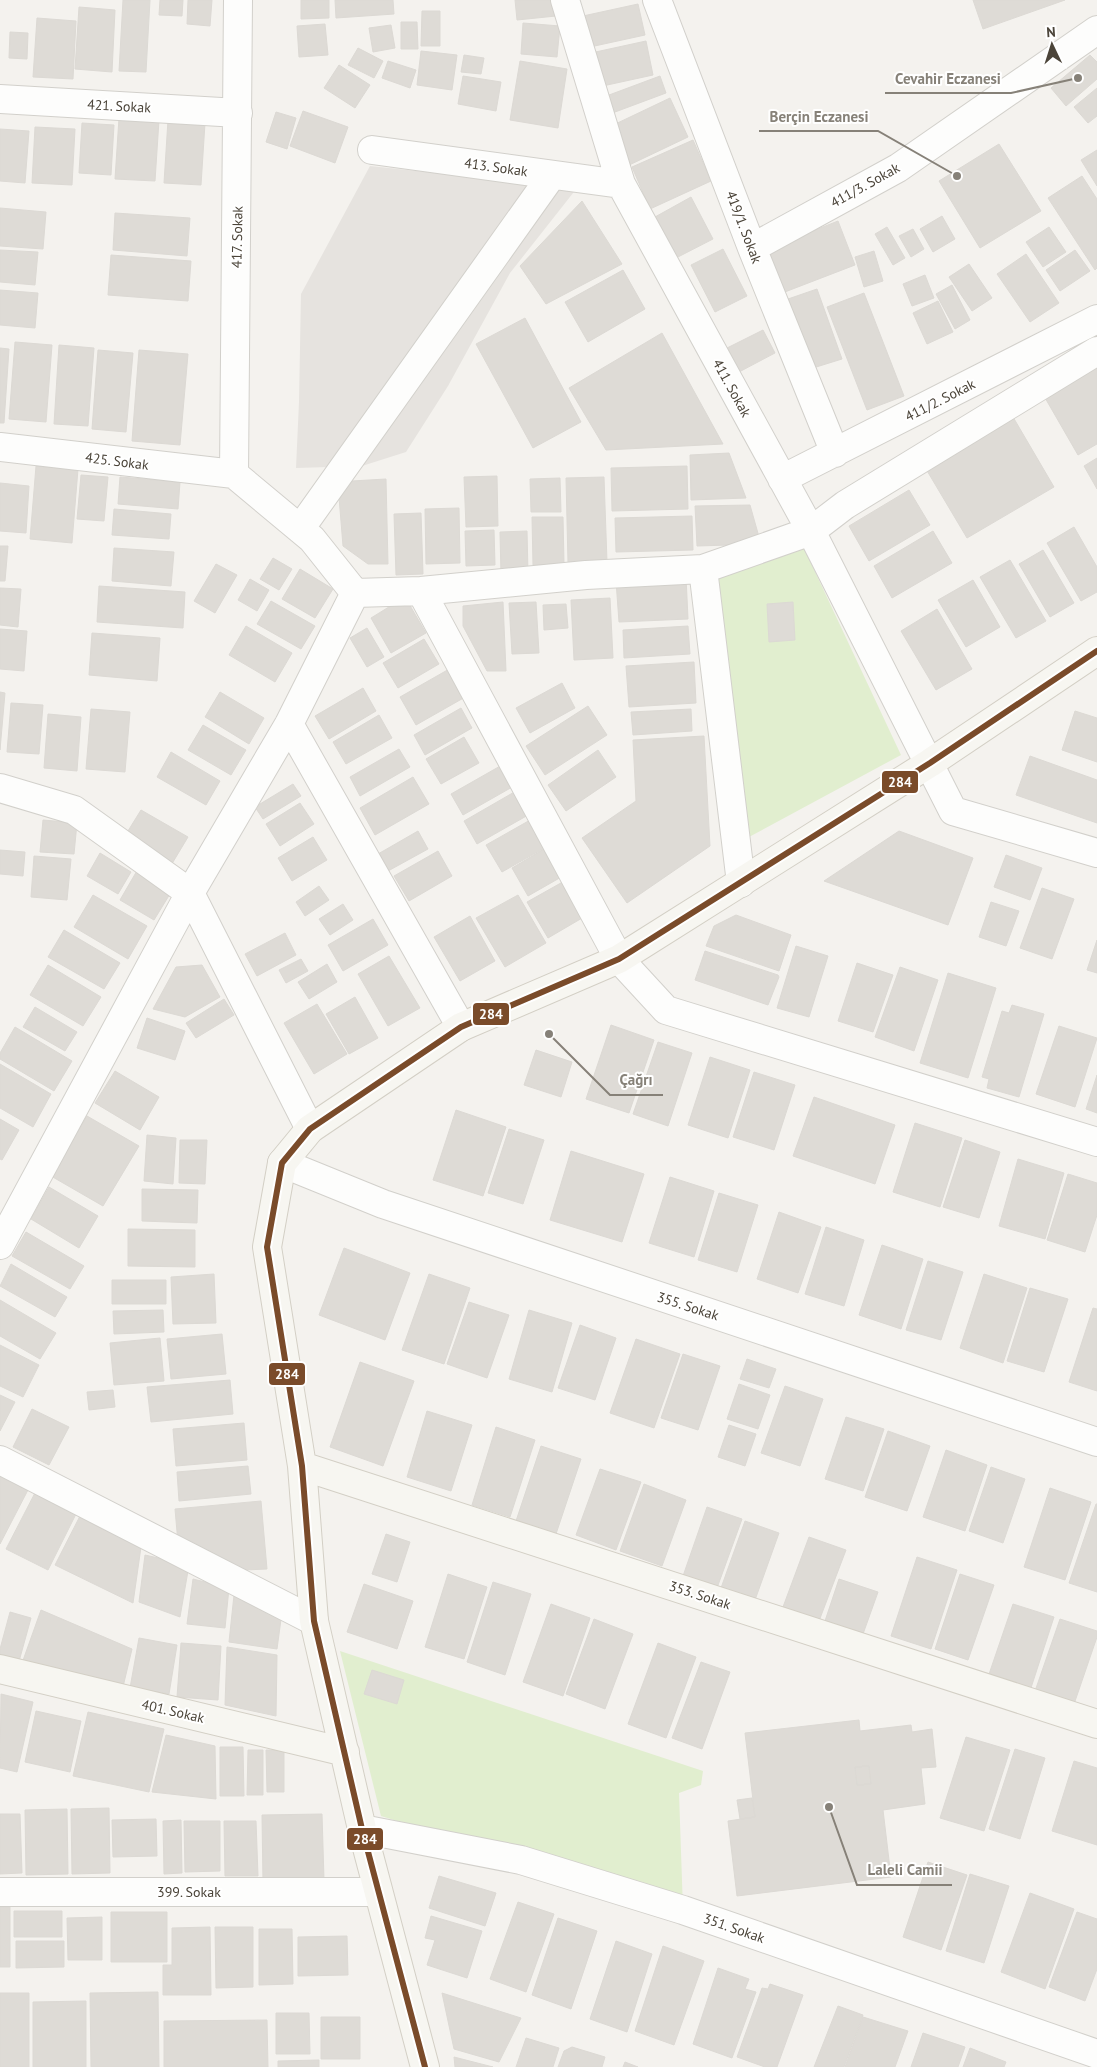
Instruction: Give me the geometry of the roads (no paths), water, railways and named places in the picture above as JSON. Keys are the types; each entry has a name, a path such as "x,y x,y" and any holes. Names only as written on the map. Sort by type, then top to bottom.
{"main road":[{"path":"425,2067 362,1829 314,1621 302,1466 267,1247 282,1163 310,1129 461,1027 619,959 930,764 1097,651"},
{"name":"353. Sokak","path":"302,1466 1097,1724"},
{"name":"401. Sokak","path":"0,1670 345,1752"}],"street":[{"name":"417. Sokak","path":"234,474 238,0"},
{"name":"411. Sokak","path":"565,0 621,184 811,532 954,811 1097,853"},
{"name":"419/1. Sokak","path":"657,0 752,248 835,453"},
{"name":"411/3. Sokak","path":"752,248 898,168 1097,30"},
{"name":"421. Sokak","path":"0,99 238,113"},
{"name":"413. Sokak","path":"372,150 621,184"},
{"path":"300,529 552,174"},
{"name":"411/2. Sokak","path":"782,479 1097,319"},
{"path":"355,593 421,591 586,575 703,569 811,532 845,505 1097,351"},
{"name":"425. Sokak","path":"0,447 234,474"},
{"path":"234,474 312,539 355,593"},
{"path":"703,569 741,883"},
{"path":"421,591 619,959 666,1010 1097,1142"},
{"path":"0,1245 190,892 289,724 355,593"},
{"path":"289,724 461,1027"},
{"path":"0,788 74,810 190,892 310,1129"},
{"name":"355. Sokak","path":"282,1163 383,1204 1097,1442"},
{"path":"0,1460 314,1621"},
{"name":"351. Sokak","path":"362,1829 521,1860 684,1910 1097,2054"},
{"name":"399. Sokak","path":"0,1892 378,1892"}],"place":[{"name":"Cevahir Eczanesi","path":"1078,78"},
{"name":"Berçin Eczanesi","path":"957,176"},
{"name":"Çağrı","path":"549,1034"},
{"name":"Laleli Camii","path":"829,1807"}]}
